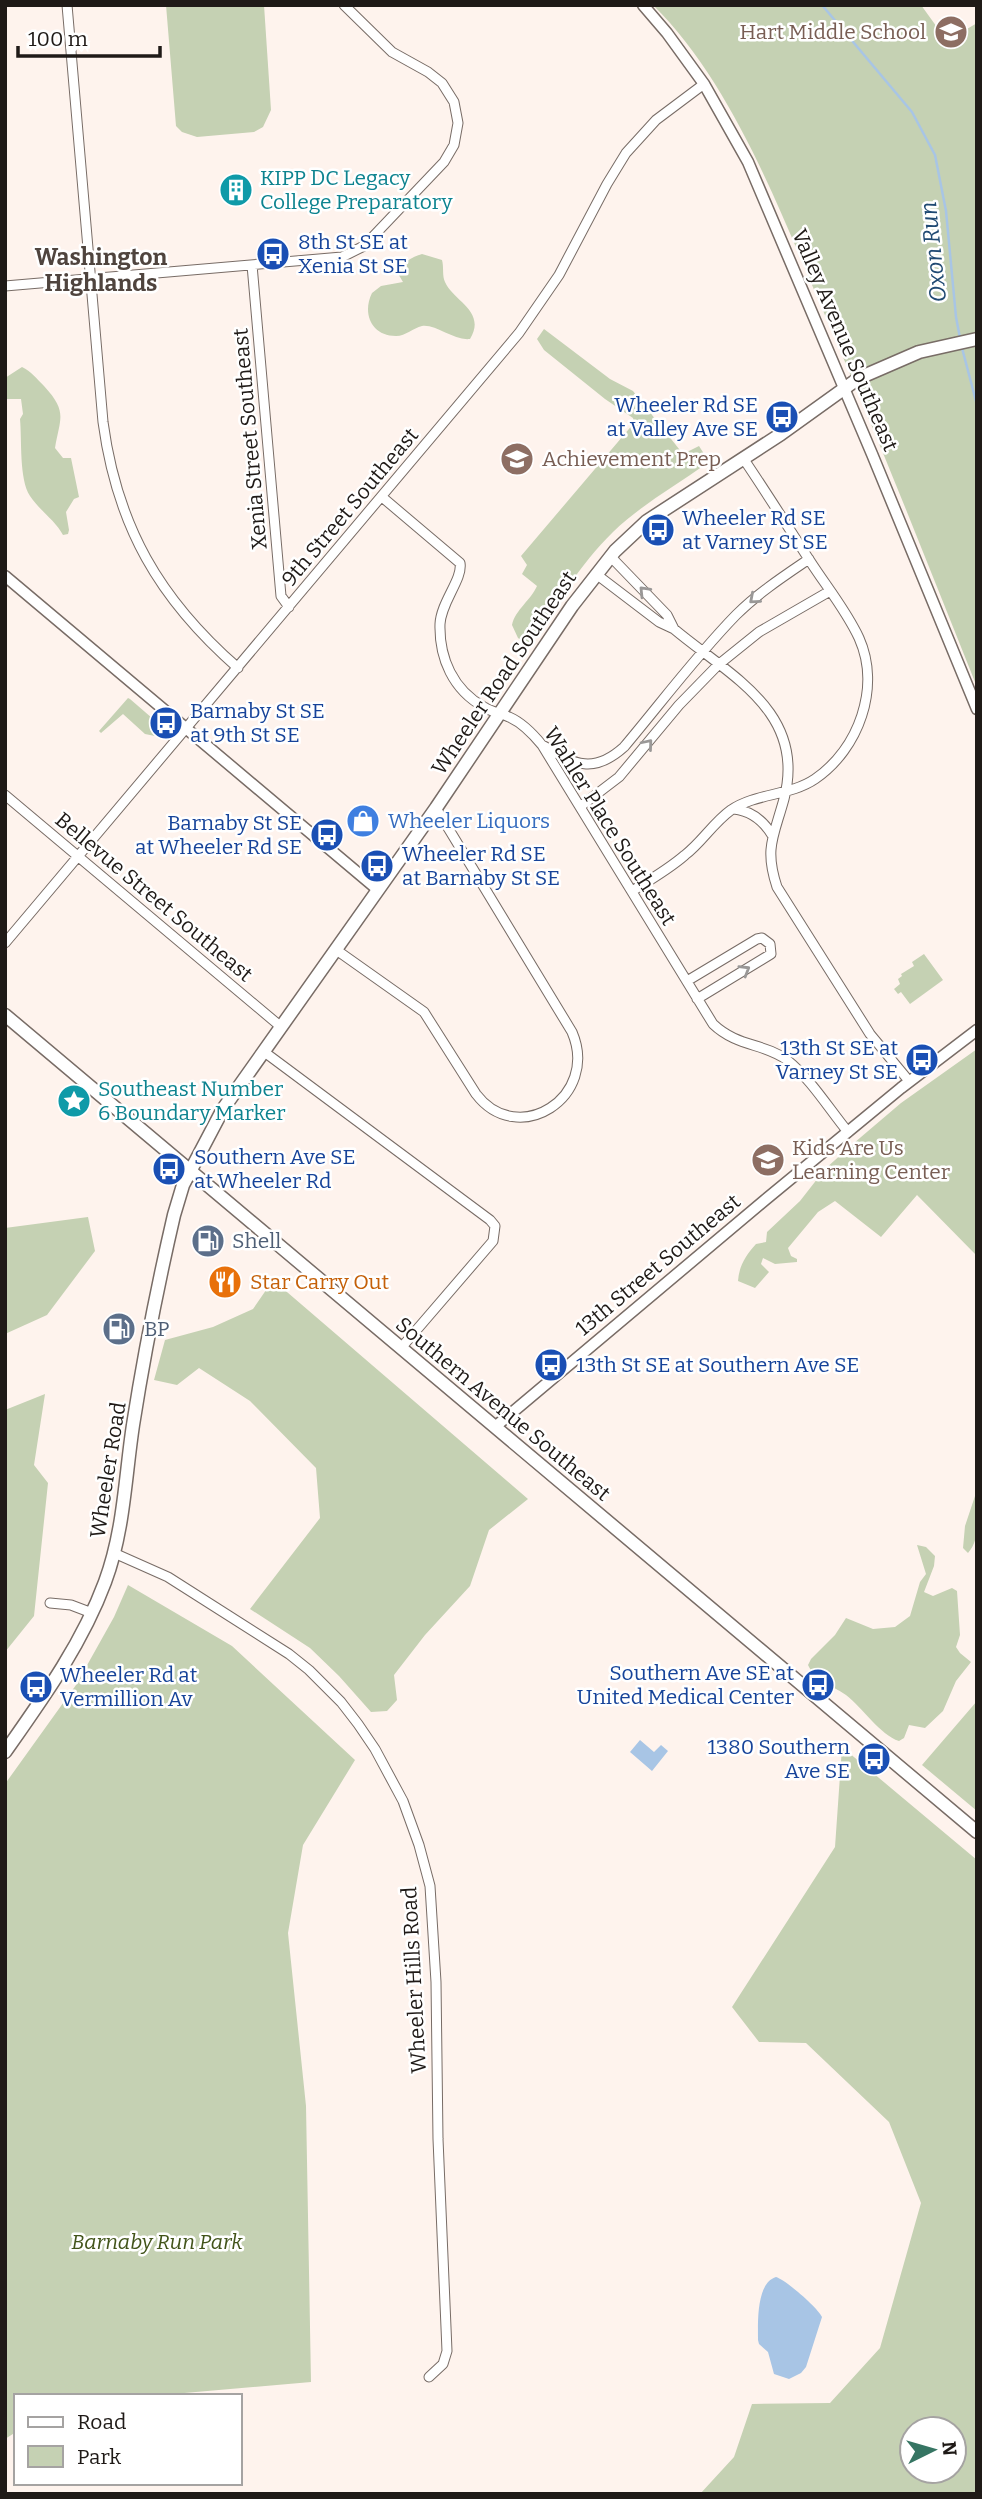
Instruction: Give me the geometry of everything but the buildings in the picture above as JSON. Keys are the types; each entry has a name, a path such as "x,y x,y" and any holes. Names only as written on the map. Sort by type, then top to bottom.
{"main road":[{"name":"Wheeler Road Southeast","path":"190,1171 223,1109 610,556 648,521 859,378 888,364 951,343 977,339"},
{"name":"Southern Avenue Southeast","path":"5,1015 977,1832"},
{"name":"Wheeler Road","path":"5,1752 67,1660 92,1613 114,1553 164,1259 174,1215 190,1171"}],"street":[{"path":"67,5 106,445 114,480 126,517 143,555 168,594 202,635 238,668"},
{"path":"5,286 342,257 364,246 449,156 457,132 457,113 454,102 442,83 392,52 344,5"},
{"name":"Valley Avenue Southeast","path":"643,5 667,33 704,85 726,119 753,172 977,709"},
{"name":"9th Street Southeast","path":"5,943 496,362 550,290 626,153 656,120 704,85"},
{"name":"Xenia Street Southeast","path":"252,265 281,596 289,607"},
{"path":"632,891 687,854 714,824 732,809 816,779 846,748 858,727 866,703 867,674 863,649 848,619 743,458"},
{"name":"Wahler Place Southeast","path":"382,497 460,563 461,574 446,599 442,612 440,643 449,672 464,692 483,707 518,722 542,745 713,1024 723,1034 785,1059 848,1132"},
{"path":"610,556 667,615 674,629"},
{"path":"542,745 580,764 611,759 624,747 702,652 747,606 768,587 809,559"},
{"path":"596,574 659,622 674,629 752,690 776,720 787,751 788,770 786,791 772,835 770,863 782,897 870,1034 909,1081"},
{"path":"5,576 377,889"},
{"path":"580,806 620,775 677,707 718,665 759,632 830,591"},
{"path":"664,699 677,707"},
{"path":"603,761 620,775"},
{"name":"Bellevue Street Southeast","path":"5,794 280,1026"},
{"path":"335,949 424,1012 476,1094 486,1104 510,1115 531,1115 552,1107 568,1091 578,1065 577,1047 572,1032 436,808"},
{"path":"732,809 749,812 763,821 772,835"},
{"path":"687,981 757,939 762,938 770,943 771,954 697,999"},
{"name":"13th Street Southeast","path":"496,1426 909,1081 977,1030"},
{"path":"263,1051 495,1226 493,1241 401,1348"},
{"name":"Wheeler Hills Road","path":"114,1553 168,1577 289,1654 309,1670 341,1702 358,1724 403,1801 430,1886 435,1958 438,2139 447,2351 443,2364 429,2377"},
{"path":"50,1603 71,1605 92,1613"}],"green space":[{"path":"166,5 264,5 271,110 263,127 254,132 197,137 182,132 176,126"},
{"path":"653,5 921,5 947,41 977,23 977,687 859,395 768,183 728,106 705,69"},
{"path":"422,254 442,260 445,282 472,314 474,329 470,339 458,338 427,326 400,336 387,335 375,328 371,322 368,308 372,293 381,286 403,282 397,272 399,269 407,261"},
{"path":"544,329 610,379 633,391 683,454 699,446 708,460 624,522 601,544 528,645 518,638 512,625 537,586 522,574 527,565 521,556 634,423 633,418 544,350 537,339"},
{"path":"22,367 52,395 59,409 60,422 55,448 63,458 71,458 79,497 74,499 66,512 68,534 63,535 26,489 22,459 21,399 5,399 5,378"},
{"path":"128,698 167,731 160,737 145,734 123,714 101,733 99,731"},
{"path":"924,954 943,980 910,1004 901,992 898,994 894,989 900,984 898,979 901,974 914,966 912,962"},
{"path":"977,1049 977,1256 917,1195 881,1237 835,1201 818,1212 788,1248 797,1262 775,1264 763,1258 761,1264 769,1272 755,1288 738,1281 741,1266 749,1252 756,1244 766,1242 767,1232 800,1201 825,1169 901,1103"},
{"path":"88,1217 95,1251 47,1315 5,1334 5,1228"},
{"path":"273,1280 528,1499 489,1530 470,1586 425,1635 394,1675 397,1700 387,1711 371,1712 310,1648 250,1609 320,1518 316,1468 250,1401 199,1368 177,1385 154,1380 165,1340 213,1327 253,1309"},
{"path":"45,1394 34,1465 48,1483 34,1616 5,1652 5,1410"},
{"path":"977,1490 977,1531 968,1553 963,1548 965,1526"},
{"path":"917,1545 926,1547 935,1556 924,1592 933,1596 952,1588 957,1591 960,1635 956,1647 971,1662 956,1681 943,1711 925,1728 909,1725 904,1738 899,1741 878,1727 846,1695 820,1679 808,1665 835,1635 846,1618 873,1629 895,1627 910,1616 920,1582 926,1574"},
{"name":"Barnaby Run Park","path":"128,1585 232,1646 355,1760 303,1845 288,1933 306,2106 311,2382 173,2394 14,2394 14,2433 5,2439 5,1784 76,1685 114,1617"},
{"path":"977,1701 977,1811 922,1765"},
{"path":"842,1747 977,1860 977,2494 700,2494 734,2457 752,2404 830,2403 880,2348 921,2203 889,2122 806,2043 759,2042 732,2007 835,1847"}],"water":[{"path":"640,1740 654,1752 661,1745 668,1751 652,1771 630,1752"},
{"path":"776,2277 815,2307 822,2317 806,2367 789,2379 774,2374 768,2352 758,2340 758,2314 762,2295 769,2281"}],"waterway":[{"name":"Oxon Run","path":"822,5 912,112 935,155 946,211 960,338"},
{"name":"Oxon Run","path":"962,348 977,405"}],"place":[{"name":"Hart Middle School","path":"951,32"},
{"name":"KIPP DC Legacy College Preparatory","path":"236,190"},
{"name":"8th St SE at Xenia St SE","path":"273,254"},
{"name":"Wheeler Rd SE at Valley Ave SE","path":"782,417"},
{"name":"Achievement Prep","path":"517,459"},
{"name":"Wheeler Rd SE at Varney St SE","path":"658,530"},
{"name":"Barnaby St SE at 9th St SE","path":"166,723"},
{"name":"Wheeler Liquors","path":"363,821"},
{"name":"Barnaby St SE at Wheeler Rd SE","path":"327,835"},
{"name":"Wheeler Rd SE at Barnaby St SE","path":"377,866"},
{"name":"13th St SE at Varney St SE","path":"922,1060"},
{"name":"Southeast Number 6 Boundary Marker","path":"74,1101"},
{"name":"Kids Are Us Learning Center","path":"768,1160"},
{"name":"Southern Ave SE at Wheeler Rd","path":"169,1169"},
{"name":"Shell","path":"208,1241"},
{"name":"Star Carry Out","path":"225,1282"},
{"name":"BP","path":"119,1329"},
{"name":"13th St SE at Southern Ave SE","path":"551,1365"},
{"name":"Southern Ave SE at United Medical Center","path":"818,1685"},
{"name":"Wheeler Rd at Vermillion Av","path":"36,1687"},
{"name":"1380 Southern Ave SE","path":"874,1759"}],"district":[{"name":"Washington Highlands","path":"101,270"}]}
